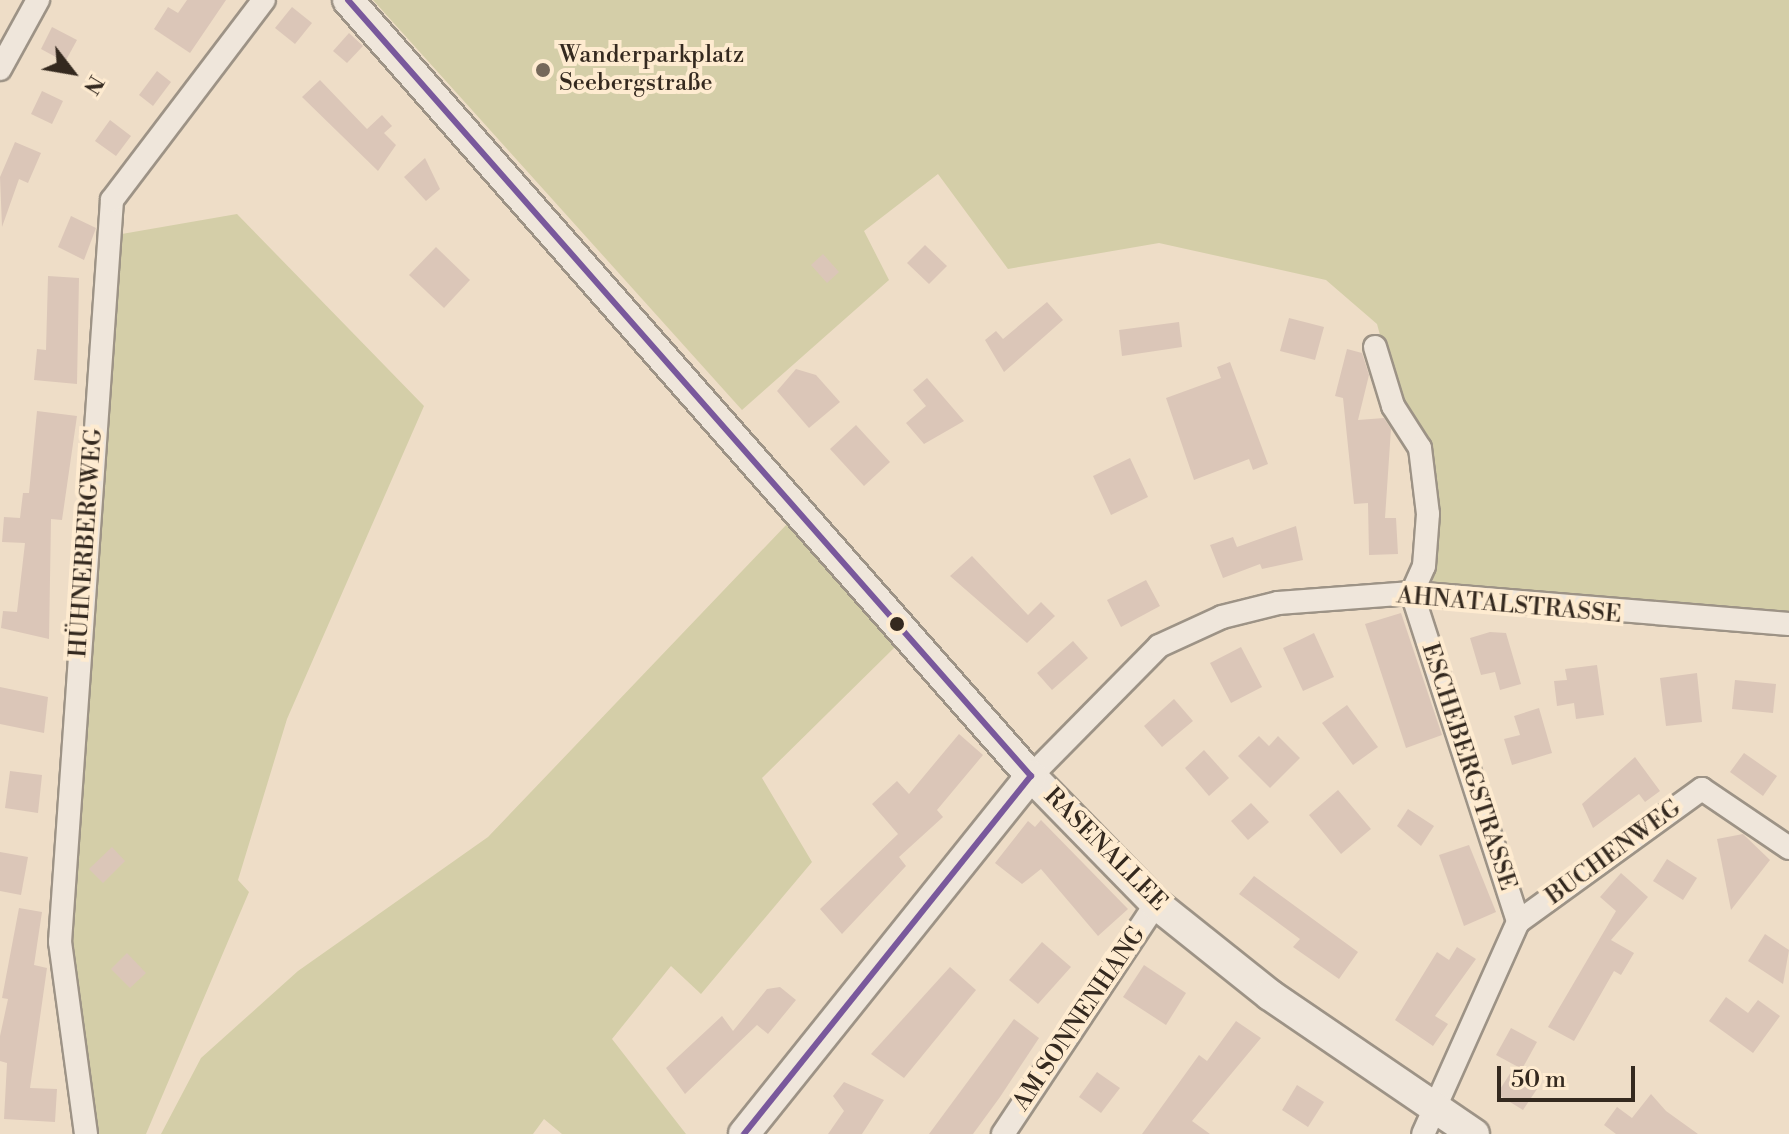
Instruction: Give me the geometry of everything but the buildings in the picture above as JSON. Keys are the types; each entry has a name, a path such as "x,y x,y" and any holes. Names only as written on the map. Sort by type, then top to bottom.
{"main road":[{"name":"RASENALLEE","path":"348,0 1031,776 1156,904 1429,1121 1474,1134"},
{"name":"AHNATALSTRASSE","path":"745,1134 1031,776"}],"street":[{"path":"0,69 38,0"},
{"name":"HÜHNERBERGWEG","path":"86,1134 60,942 112,200 264,0"},
{"path":"1375,347 1393,406 1420,448 1426,540 1412,593"},
{"name":"AHNATALSTRASSE","path":"1031,776 1101,699 1171,640 1222,617 1278,603 1412,593 1641,617 1789,624"},
{"name":"ESCHEBERGSTRASSE","path":"1412,593 1518,922 1429,1121"},
{"name":"BUCHENWEG","path":"1518,922 1702,789 1789,848"},
{"name":"AM SONNENHANG","path":"1003,1134 1156,904"}],"shaded area":[{"path":"373,0 1789,0 1789,631 1433,582 1435,538 1377,324 1326,280 1159,243 1008,269 938,174 864,231 889,280 742,410"},
{"path":"237,214 424,406 287,719 238,880 249,892 146,1134 92,1134 63,929 116,235"},
{"path":"788,523 895,647 762,778 812,862 701,994 671,966 612,1039 686,1134 562,1134 544,1119 533,1134 161,1134 201,1058 298,971 488,837"}],"transit line":[{"path":"348,0 1031,776"},
{"path":"744,1134 1031,776"}],"place":[{"name":"Wanderparkplatz Seebergstraße","path":"543,70"}]}
